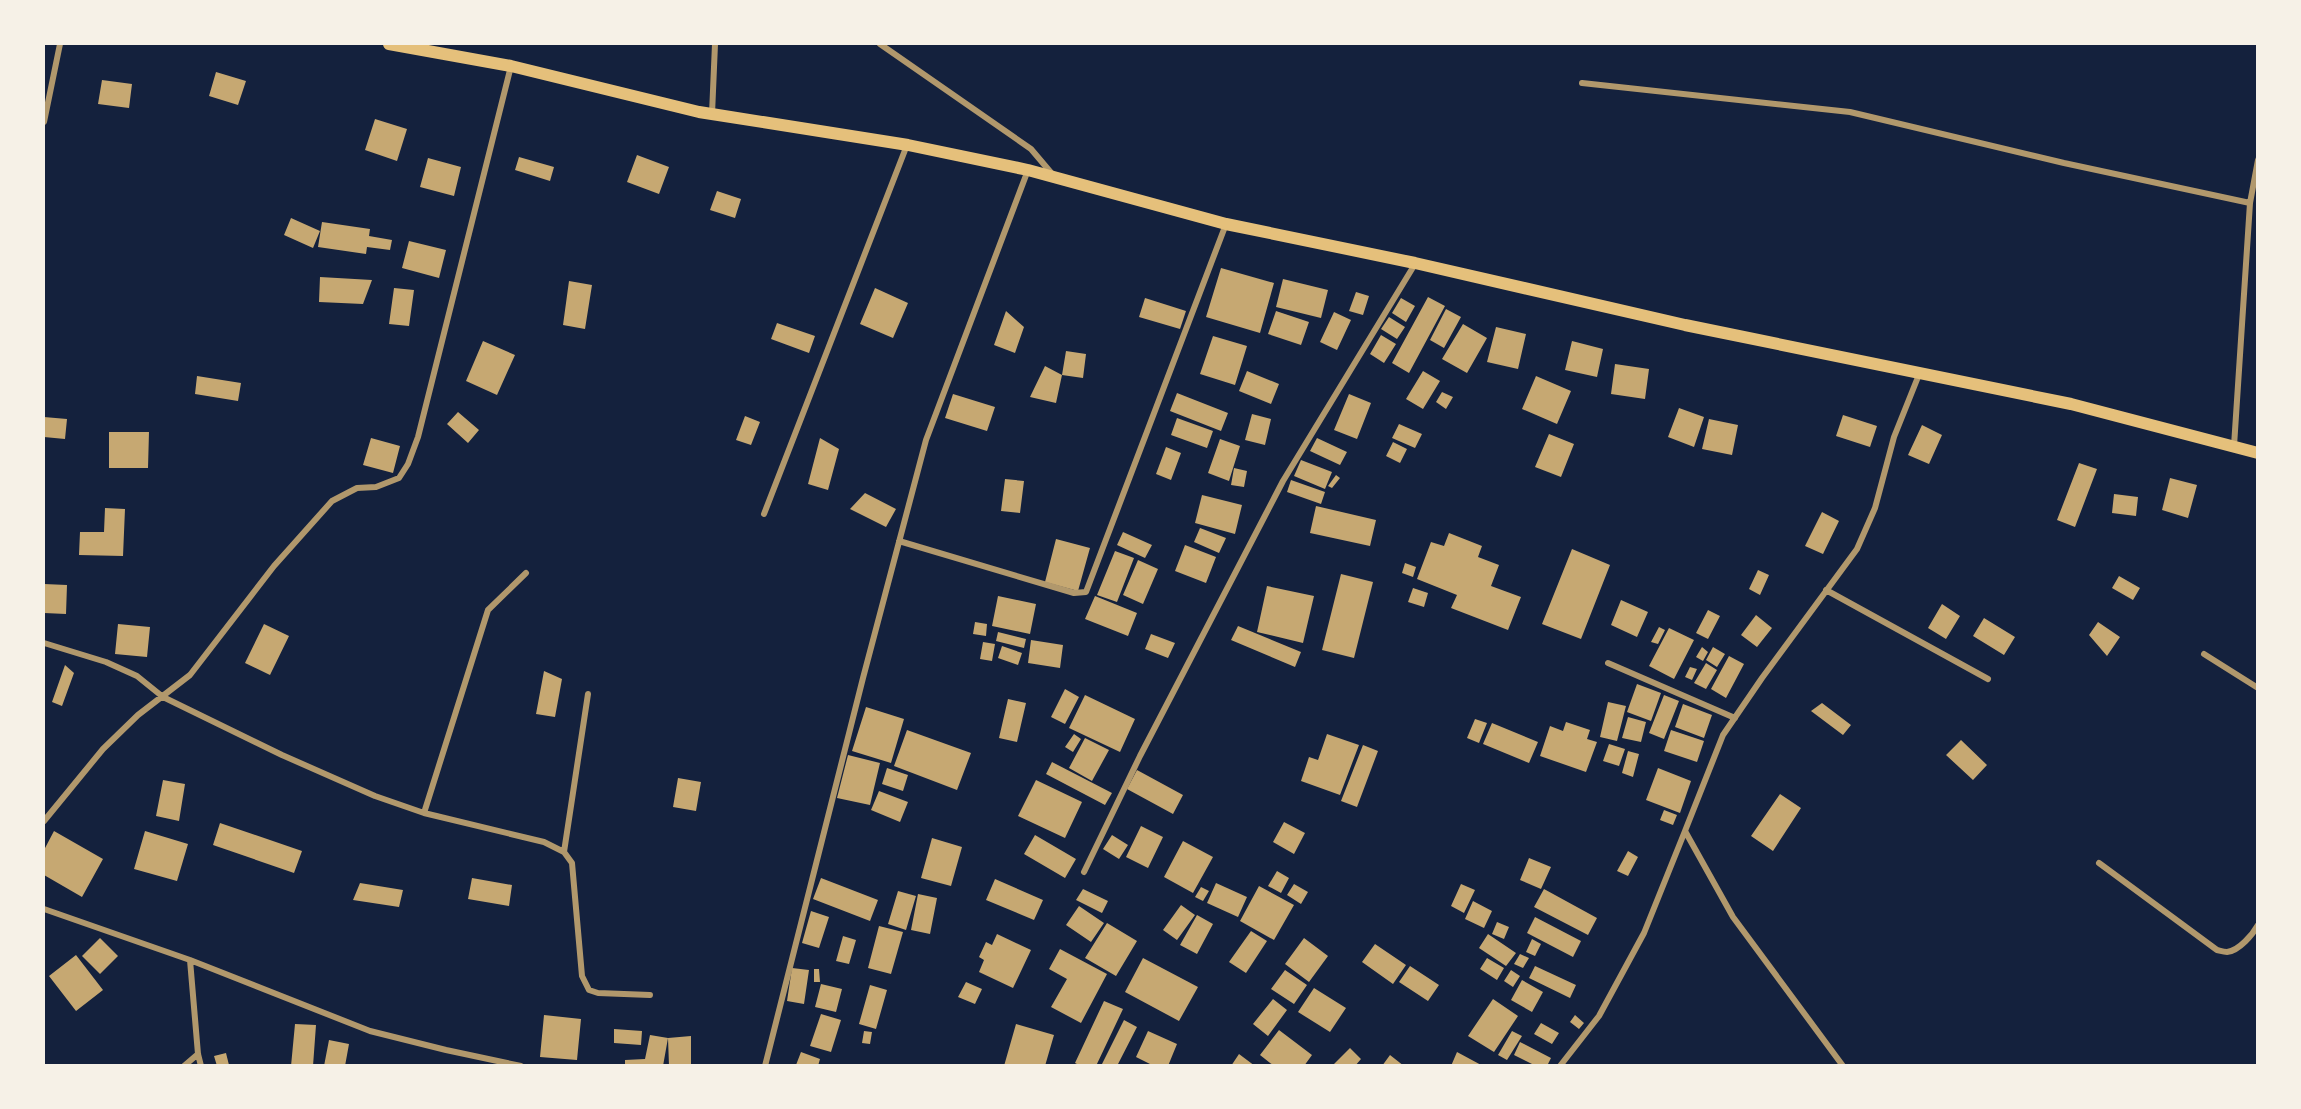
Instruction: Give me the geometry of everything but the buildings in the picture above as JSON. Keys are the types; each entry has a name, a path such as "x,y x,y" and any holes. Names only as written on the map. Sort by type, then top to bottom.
{"main road":[{"path":"389,44 511,66 712,114 908,145 1028,170 1226,224 1415,263 1685,325 2071,404 2258,453"}],"street":[{"path":"44,122 60,44"},
{"path":"712,114 715,44"},
{"path":"880,44 1030,149 1056,179"},
{"path":"44,821 103,749 138,715 190,675 274,566 332,501 357,488 376,487 399,478 408,464 418,437 511,66"},
{"path":"1582,83 1850,112 2064,163 2250,203"},
{"path":"764,514 908,145"},
{"path":"2234,446 2250,203 2258,160"},
{"path":"765,1065 926,440 1028,170"},
{"path":"899,541 1074,593 1086,592 1226,224"},
{"path":"1084,872 1145,745 1283,481 1415,263"},
{"path":"1560,1065 1599,1016 1644,933 1723,735 1857,549 1875,508 1894,437 1920,372"},
{"path":"424,813 488,610 525,573"},
{"path":"1827,590 1988,679"},
{"path":"44,643 116,666 137,676 163,697 282,755 365,792 424,813 543,842 564,852 572,863 582,976 589,990 598,993 650,995"},
{"path":"2204,654 2258,688"},
{"path":"1608,663 1735,718"},
{"path":"564,852 588,694"},
{"path":"1685,831 1733,916 1843,1065"},
{"path":"2099,863 2217,950 2228,952 2238,947 2258,925"},
{"path":"44,909 190,960 370,1031 520,1065"},
{"path":"190,960 198,1054 201,1065"},
{"path":"184,1065 198,1054"}]}
